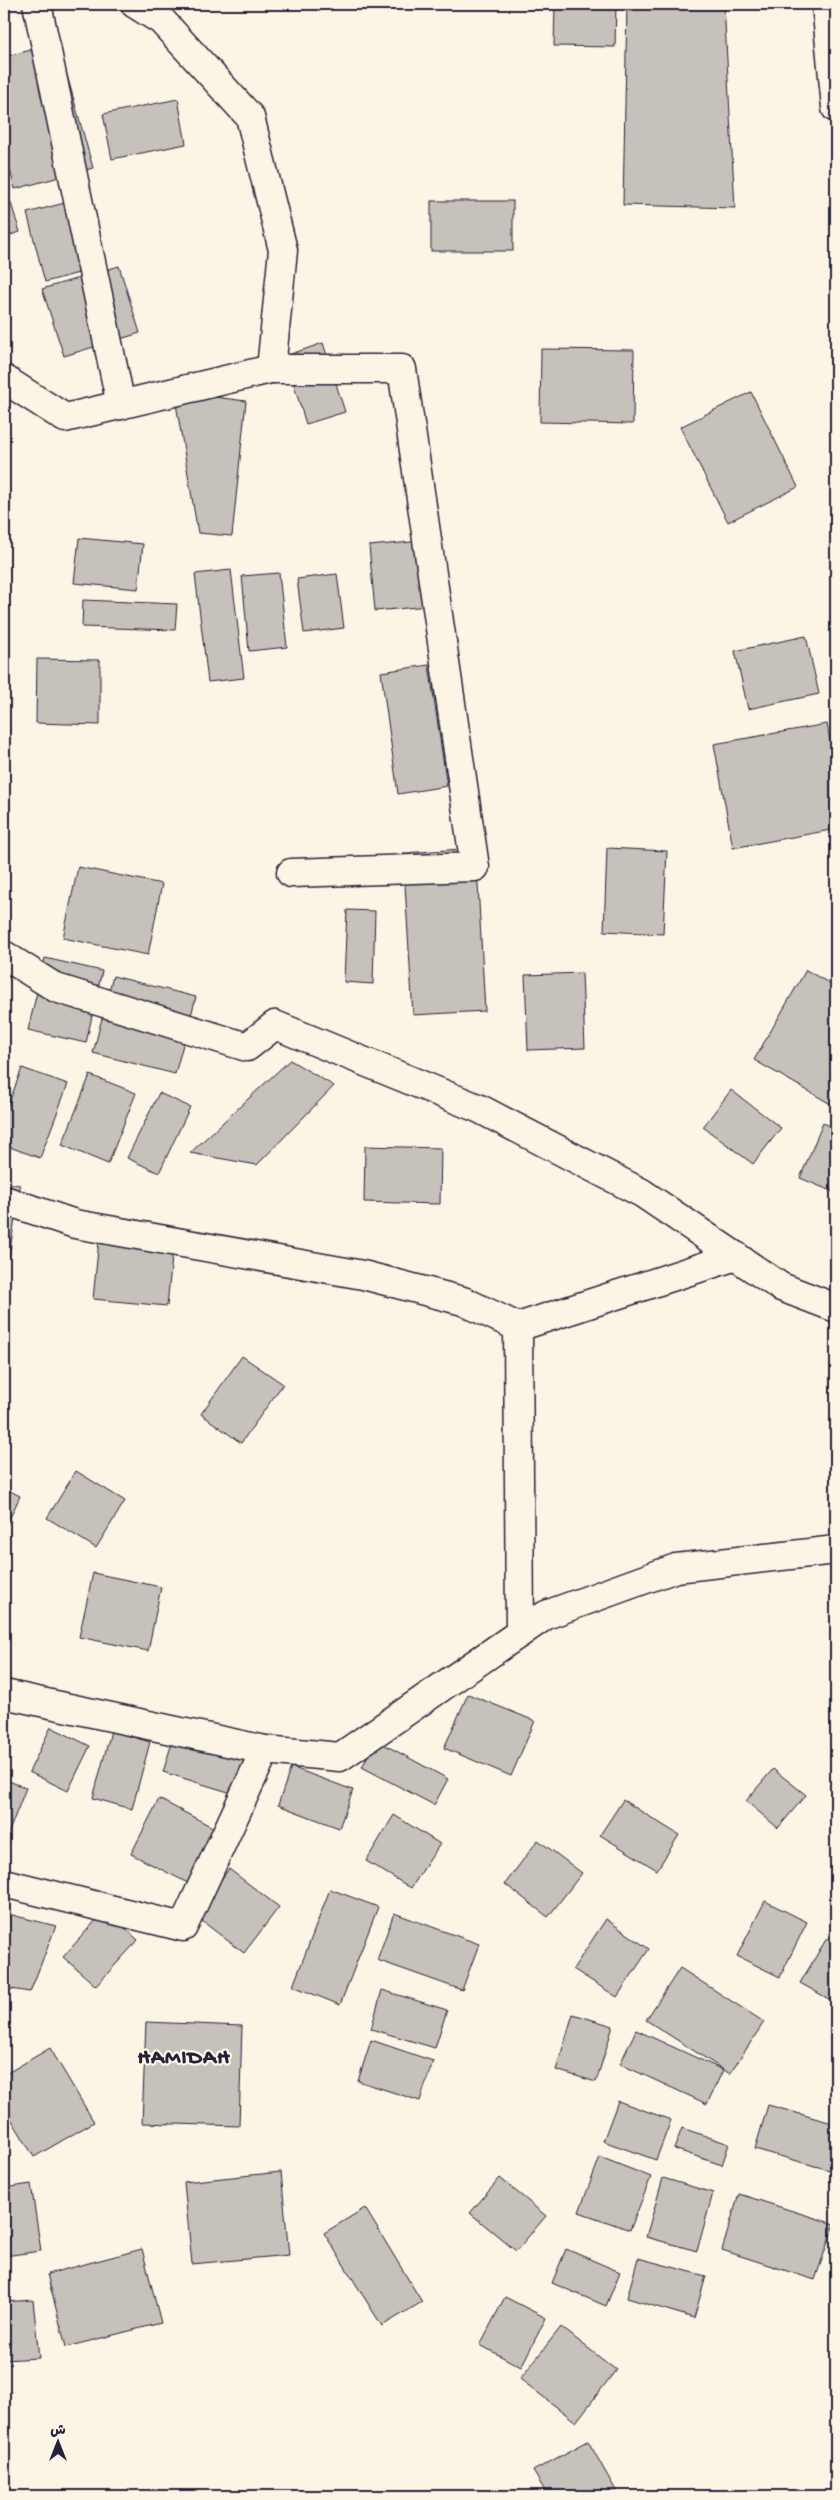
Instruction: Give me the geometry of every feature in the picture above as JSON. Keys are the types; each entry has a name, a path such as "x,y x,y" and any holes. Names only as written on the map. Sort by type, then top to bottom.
{"street":[{"path":"37,4 121,405"},
{"path":"135,4 162,21 250,117 283,250 271,369"},
{"path":"826,4 836,108"},
{"path":"4,379 65,418 271,369 402,369 475,867 291,873"},
{"path":"4,955 56,988 247,1047 275,1025 480,1109 642,1193 781,1287 836,1308"},
{"path":"4,1200 76,1224 363,1275 463,1301 518,1327 736,1256"},
{"path":"518,1327 520,1634"},
{"path":"4,1694 265,1750 340,1756 546,1615 676,1568 836,1550"},
{"path":"4,1883 183,1927 265,1750"}],"building":[{"path":"555,4 616,4 615,47 554,46"},
{"path":"627,4 724,4 735,208 623,205"},
{"path":"58,43 93,168 15,189 4,147 4,57"},
{"path":"178,99 186,144 112,159 103,114"},
{"path":"4,181 20,232 4,237"},
{"path":"87,197 105,266 45,282 27,213"},
{"path":"431,201 513,201 513,251 431,251"},
{"path":"119,266 140,333 64,356 42,289"},
{"path":"323,343 345,412 306,424 285,356"},
{"path":"541,349 634,350 633,424 540,422"},
{"path":"174,392 246,401 232,536 198,533"},
{"path":"751,392 798,487 728,522 680,427"},
{"path":"79,538 143,544 138,589 74,583"},
{"path":"422,541 428,606 375,611 369,546"},
{"path":"231,570 244,678 208,682 195,574"},
{"path":"279,573 287,647 249,651 242,576"},
{"path":"337,574 344,628 304,633 297,579"},
{"path":"83,600 177,604 175,630 82,627"},
{"path":"806,636 819,694 748,709 735,651"},
{"path":"37,659 100,660 100,725 36,723"},
{"path":"429,665 447,786 398,794 381,672"},
{"path":"4,675 9,733 4,733"},
{"path":"827,724 836,773 836,829 733,848 714,744"},
{"path":"476,848 485,1011 413,1015 403,853"},
{"path":"607,848 667,851 663,934 604,931"},
{"path":"78,867 162,884 148,955 63,938"},
{"path":"347,910 375,911 373,984 344,982"},
{"path":"4,952 17,958 4,986"},
{"path":"45,958 102,971 86,1043 28,1030"},
{"path":"806,970 836,987 836,1107 754,1060"},
{"path":"582,973 585,1048 528,1050 525,975"},
{"path":"113,976 196,997 175,1074 93,1053"},
{"path":"290,1060 334,1086 257,1165 190,1153"},
{"path":"22,1068 68,1084 40,1158 4,1145 4,1116"},
{"path":"90,1075 136,1093 108,1164 62,1145"},
{"path":"731,1090 781,1128 753,1164 703,1127"},
{"path":"159,1093 190,1107 159,1173 127,1158"},
{"path":"823,1123 836,1128 836,1193 800,1178"},
{"path":"365,1146 441,1148 440,1204 364,1202"},
{"path":"4,1182 20,1185 9,1257 4,1256"},
{"path":"100,1230 174,1237 167,1306 93,1299"},
{"path":"242,1356 283,1384 241,1443 201,1414"},
{"path":"76,1471 125,1501 96,1548 47,1518"},
{"path":"4,1488 20,1496 4,1531"},
{"path":"93,1573 161,1587 148,1651 79,1637"},
{"path":"468,1694 535,1721 511,1776 444,1748"},
{"path":"51,1727 90,1746 68,1791 29,1772"},
{"path":"111,1731 150,1742 132,1809 93,1798"},
{"path":"174,1736 246,1758 235,1794 163,1772"},
{"path":"376,1740 448,1779 434,1805 362,1767"},
{"path":"291,1767 353,1790 339,1828 278,1805"},
{"path":"773,1769 806,1795 778,1828 746,1801"},
{"path":"4,1779 26,1788 8,1834 4,1833"},
{"path":"159,1799 218,1830 190,1884 131,1854"},
{"path":"623,1800 679,1835 657,1870 600,1835"},
{"path":"394,1815 440,1844 411,1888 366,1861"},
{"path":"538,1840 582,1873 548,1917 505,1884"},
{"path":"229,1869 279,1907 244,1953 194,1915"},
{"path":"330,1889 378,1907 340,2005 293,1986"},
{"path":"765,1901 807,1922 780,1977 737,1956"},
{"path":"105,1910 138,1940 96,1986 63,1957"},
{"path":"4,1913 56,1926 30,1992 4,1988"},
{"path":"394,1913 479,1944 462,1990 377,1960"},
{"path":"606,1919 649,1949 617,1997 573,1969"},
{"path":"827,1938 836,1944 836,2003 800,1983"},
{"path":"680,1968 764,2022 730,2074 646,2020"},
{"path":"382,1990 447,2010 435,2048 371,2029"},
{"path":"573,2014 613,2026 596,2082 556,2070"},
{"path":"146,2022 242,2026 239,2126 142,2123"},
{"path":"636,2030 723,2070 707,2104 620,2064"},
{"path":"371,2040 433,2061 420,2101 358,2081"},
{"path":"50,2048 94,2122 34,2157 4,2107 4,2075"},
{"path":"618,2101 671,2120 656,2160 603,2141"},
{"path":"768,2105 836,2124 836,2172 755,2149"},
{"path":"682,2128 729,2144 722,2165 674,2149"},
{"path":"600,2157 651,2177 630,2230 579,2212"},
{"path":"281,2172 289,2255 192,2264 184,2182"},
{"path":"500,2178 546,2216 516,2251 470,2213"},
{"path":"663,2178 713,2193 697,2251 646,2237"},
{"path":"31,2184 41,2251 4,2256 4,2188"},
{"path":"739,2194 834,2224 815,2280 722,2250"},
{"path":"365,2208 422,2302 382,2326 324,2233"},
{"path":"142,2249 161,2323 66,2347 47,2274"},
{"path":"566,2249 620,2272 606,2306 552,2283"},
{"path":"638,2258 706,2276 694,2318 627,2298"},
{"path":"505,2297 546,2318 521,2367 480,2345"},
{"path":"33,2300 39,2358 4,2360 4,2302"},
{"path":"561,2327 616,2370 576,2422 520,2379"},
{"path":"588,2441 619,2496 548,2496 533,2471"}],"district":[{"name":"HAMIDAH","path":"184,2055"}]}
